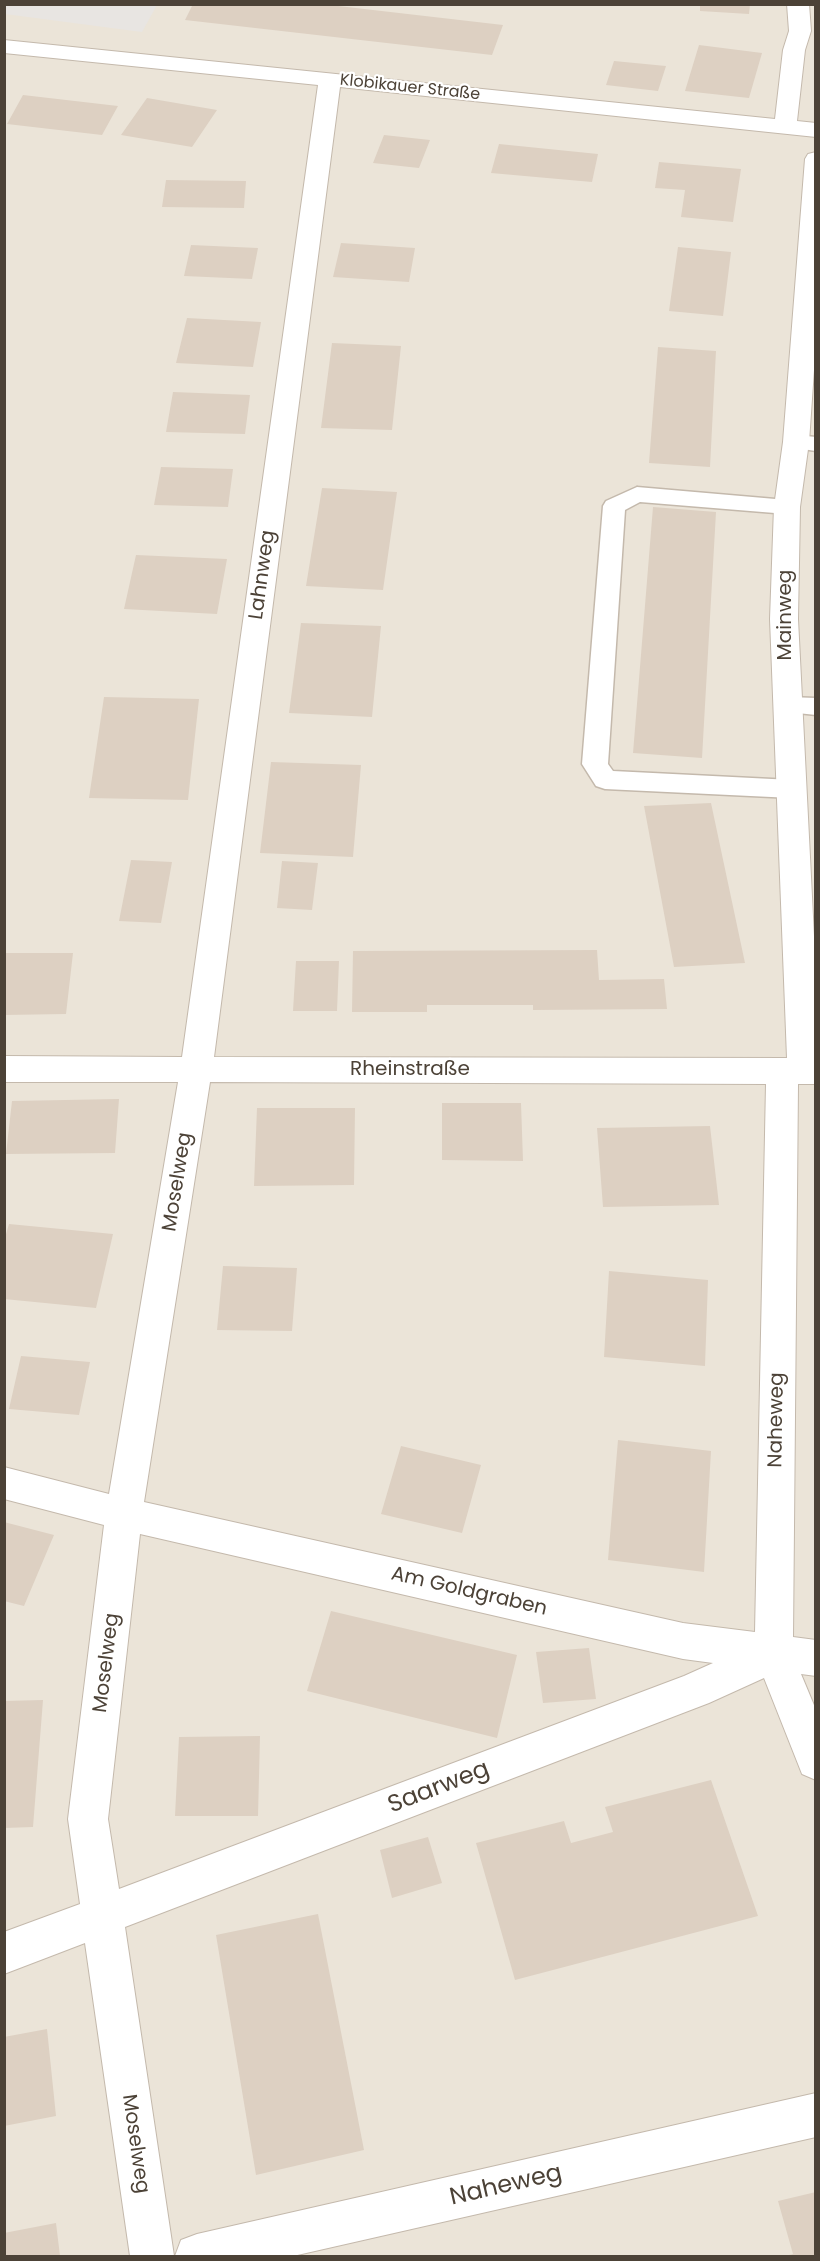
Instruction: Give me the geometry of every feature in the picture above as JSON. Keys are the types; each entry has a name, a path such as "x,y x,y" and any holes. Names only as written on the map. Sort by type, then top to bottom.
{"street":[{"path":"785,127 794,50 800,31 798,4"},
{"name":"Klobikauer Straße","path":"4,46 816,130"},
{"name":"Lahnweg","path":"196,1070 330,80"},
{"name":"Mainweg","path":"800,1071 792,789 784,619 788,507 806,443 816,159"},
{"name":"Rheinstraße","path":"4,1069 800,1071"},
{"name":"Moselweg","path":"152,2256 88,1819 124,1514 196,1070"},
{"name":"Naheweg","path":"800,1071 774,1654 816,1761"},
{"name":"Am Goldgraben","path":"4,1483 124,1514 683,1641 816,1658"},
{"name":"Saarweg","path":"4,1953 684,1694 774,1654"},
{"name":"Naheweg","path":"197,2256 816,2115"}],"lane":[{"path":"788,507 637,494 614,506 595,764 605,780 792,789"},
{"path":"788,705 816,707"}],"shaded area":[{"path":"5,4 157,5 142,32 5,14"},
{"path":"5,5 815,5 815,2256 5,2256"}],"building":[{"path":"193,4 321,4 503,25 492,55 185,20"},
{"path":"700,4 750,4 749,14 700,11"},
{"path":"699,45 762,53 749,98 685,91"},
{"path":"614,61 666,66 658,91 606,85"},
{"path":"23,95 118,106 102,135 7,124"},
{"path":"147,98 217,110 192,147 121,135"},
{"path":"384,135 430,140 419,168 373,163"},
{"path":"499,144 598,154 592,182 491,173"},
{"path":"659,162 741,169 733,222 681,217 685,190 655,188"},
{"path":"166,180 246,181 244,208 162,207"},
{"path":"341,243 415,248 409,282 333,277"},
{"path":"191,245 258,248 252,279 184,276"},
{"path":"678,247 731,252 723,316 669,311"},
{"path":"187,318 261,322 253,367 176,363"},
{"path":"332,343 401,346 392,430 321,428"},
{"path":"658,347 716,351 710,467 649,463"},
{"path":"173,392 250,395 245,434 166,432"},
{"path":"161,467 233,469 228,507 154,505"},
{"path":"322,488 397,492 383,590 306,586"},
{"path":"653,507 716,512 702,758 633,753"},
{"path":"136,555 227,559 217,614 124,609"},
{"path":"301,623 381,626 372,717 289,713"},
{"path":"104,697 199,699 188,800 89,798"},
{"path":"271,762 361,765 353,857 260,853"},
{"path":"711,803 745,963 674,967 644,806"},
{"path":"131,860 172,862 161,923 119,921"},
{"path":"282,861 318,863 312,910 277,908"},
{"path":"597,950 599,980 664,979 667,1009 533,1010 533,1005 427,1005 427,1012 352,1012 353,951"},
{"path":"4,953 73,953 66,1014 4,1015"},
{"path":"296,961 339,961 337,1011 293,1011"},
{"path":"119,1099 115,1153 6,1154 12,1101"},
{"path":"442,1103 521,1103 523,1161 442,1160"},
{"path":"257,1108 355,1108 354,1185 254,1186"},
{"path":"710,1126 719,1205 603,1207 597,1128"},
{"path":"9,1224 113,1234 96,1308 4,1299 4,1241"},
{"path":"223,1266 297,1268 292,1331 217,1330"},
{"path":"609,1271 708,1280 705,1366 604,1357"},
{"path":"21,1356 90,1362 79,1415 9,1409"},
{"path":"618,1440 711,1451 704,1572 608,1560"},
{"path":"401,1446 481,1465 462,1533 381,1514"},
{"path":"4,1522 54,1535 24,1606 4,1601"},
{"path":"331,1611 517,1655 497,1738 307,1691"},
{"path":"589,1648 596,1699 543,1703 536,1652"},
{"path":"43,1700 33,1827 4,1828 4,1701"},
{"path":"260,1736 258,1816 175,1816 179,1737"},
{"path":"711,1780 758,1916 515,1980 476,1843 564,1821 571,1843 613,1832 605,1807"},
{"path":"428,1837 442,1883 392,1898 380,1850"},
{"path":"318,1914 364,2150 256,2175 216,1935"},
{"path":"47,2029 56,2116 4,2126 4,2037"},
{"path":"816,2192 816,2256 785,2256 793,2254 778,2201"},
{"path":"56,2223 60,2256 4,2256 4,2233"}]}
